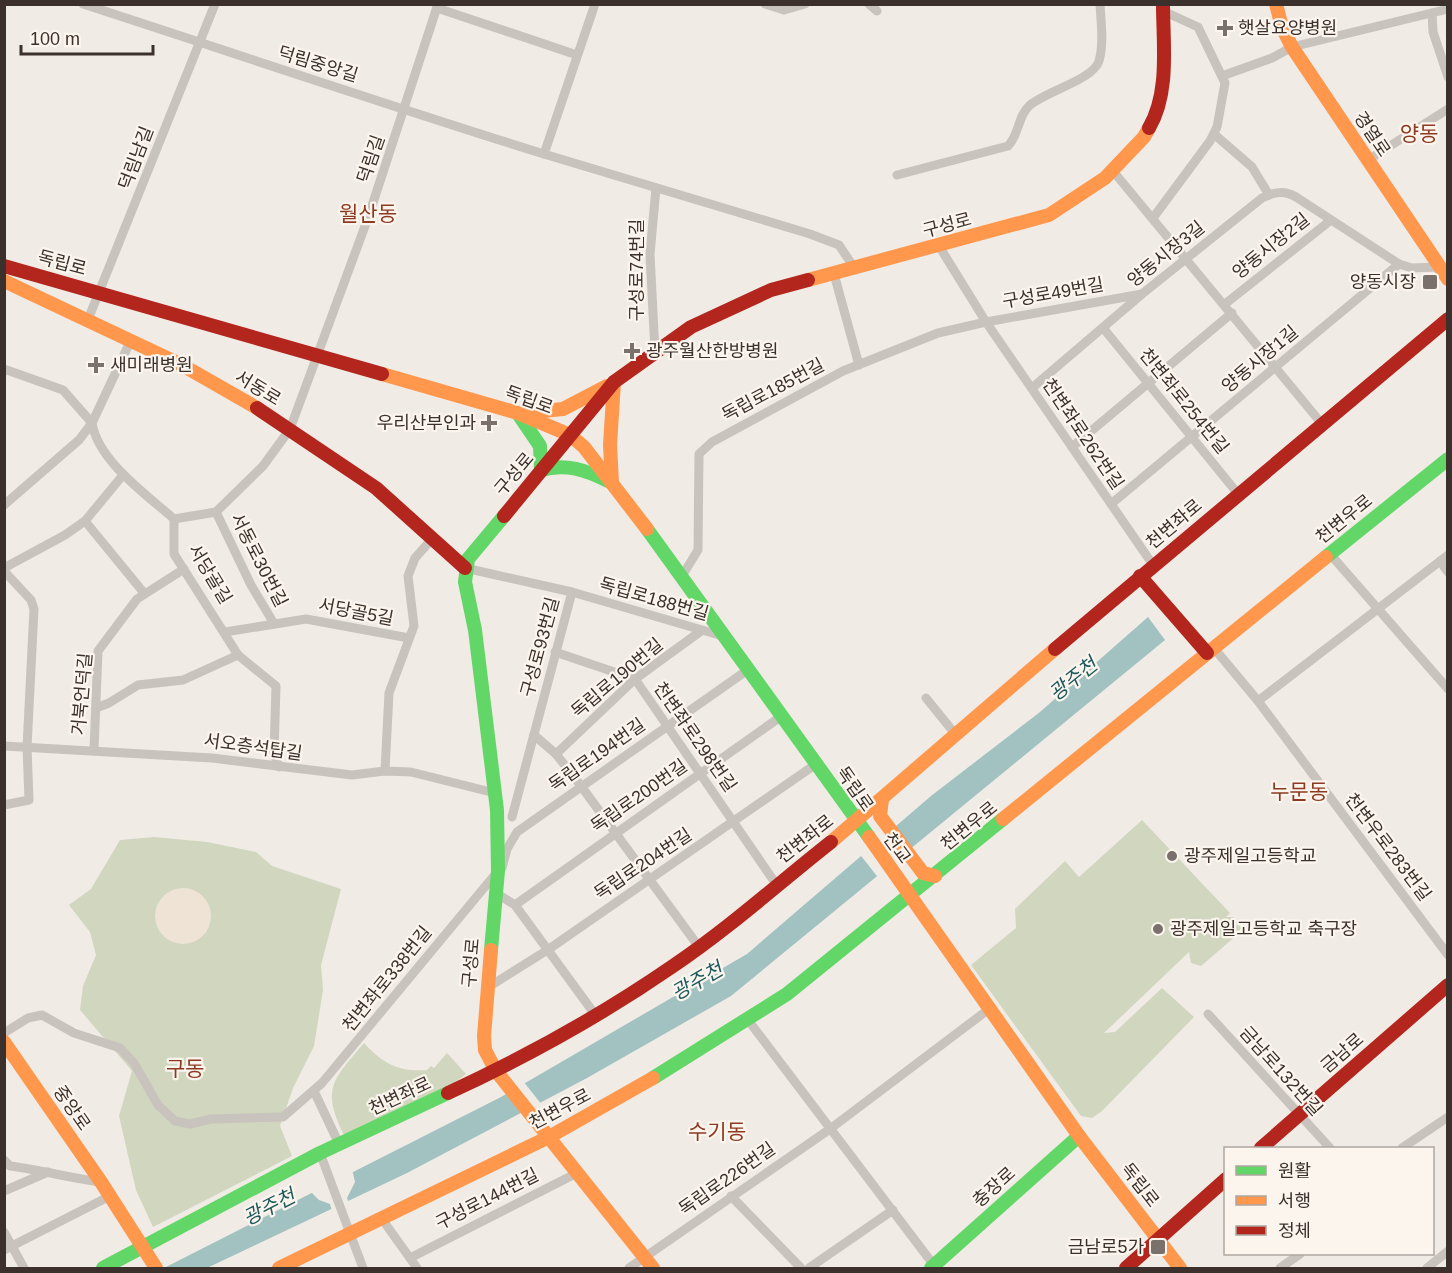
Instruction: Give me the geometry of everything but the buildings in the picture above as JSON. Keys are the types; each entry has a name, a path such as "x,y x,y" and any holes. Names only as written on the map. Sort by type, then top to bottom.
{"street":[{"name":"덕림중앙길","path":"83,4 311,81 405,108 839,246 855,269"},
{"name":"덕림남길","path":"87,322 215,4"},
{"path":"544,154 595,4"},
{"path":"765,4 784,10 805,4"},
{"path":"897,175 1008,146 1017,136 1028,106 1045,93 1089,74 1096,67 1101,43 1100,4"},
{"name":"경열로","path":"1276,4 1282,27 1292,47 1448,279"},
{"path":"438,6 577,56"},
{"name":"덕림길","path":"318,355 405,108 438,6"},
{"path":"1153,218 1214,134 1226,89 1198,27 1163,8"},
{"name":"구성로","path":"648,1263 579,1172 496,1071 484,1043 498,871 497,818 475,630 465,582 465,568 475,548 614,382 691,327 734,305 771,290 1049,215 1088,191 1113,171 1144,137 1160,102 1163,84 1163,8"},
{"path":"1222,76 1272,58 1292,47 1445,8"},
{"path":"1432,13 1433,32 1448,76"},
{"path":"1368,160 1448,109"},
{"path":"1214,134 1252,167 1269,195 1288,192 1331,220"},
{"path":"1113,171 1322,424"},
{"name":"구성로74번길","path":"655,352 650,254 656,188"},
{"name":"양동시장3길","path":"1032,388 1142,294 1269,195"},
{"name":"양동시장2길","path":"1225,304 1331,220 1399,264"},
{"name":"구성로49번길","path":"939,246 986,322 1142,294"},
{"path":"1399,264 1412,268 1439,267"},
{"name":"양동시장1길","path":"1112,504 1399,264"},
{"name":"독립로","path":"4,266 518,413 570,435 584,447 682,576 783,715 858,825"},
{"path":"834,274 859,365"},
{"name":"서동로","path":"4,281 204,376 290,429 376,488 431,540 465,568"},
{"path":"1072,447 1232,313"},
{"name":"천변좌로","path":"103,1269 323,1159 339,1144 496,1071 635,992 699,946 776,884 858,825 882,799 1140,576 1448,319"},
{"name":"독립로185번길","path":"682,576 698,550 701,451 749,420 859,365 938,333 986,322"},
{"name":"천변좌로262번길","path":"986,322 1153,565"},
{"name":"천변좌로254번길","path":"1104,328 1238,494"},
{"path":"4,505 79,440 92,423 130,342"},
{"name":"서동로30번길","path":"174,519 216,512 263,466 290,429 318,355"},
{"path":"4,369 63,390 92,423 94,436 123,475 174,519"},
{"path":"518,413 563,409 614,382"},
{"path":"612,483 610,445 614,382"},
{"path":"518,413 540,442 544,455 540,471"},
{"name":"천변우로","path":"279,1269 350,1230 382,1219 549,1137 675,1066 787,994 907,892 1448,459"},
{"path":"540,471 555,465 583,468 612,483"},
{"path":"4,806 29,800 27,747 34,609 31,600 4,569 57,540 85,521 123,475"},
{"name":"서동로30번길","path":"216,512 251,585 273,622"},
{"name":"서당골길","path":"174,519 174,554 238,655 276,686 274,753 279,767"},
{"path":"85,521 144,593"},
{"path":"385,771 389,693 414,623 408,576 415,558 431,540"},
{"path":"1330,554 1448,689"},
{"path":"1258,701 1444,558 1448,572"},
{"name":"구성로93번길","path":"465,568 572,592 512,817"},
{"name":"거북언덕길","path":"94,750 98,651 144,593 184,569"},
{"path":"1140,576 1210,650"},
{"name":"독립로188번길","path":"572,592 726,637"},
{"name":"서당골5길","path":"225,632 273,622 306,619 409,638"},
{"name":"독립로190번길","path":"556,754 635,679 701,631"},
{"name":"천변우로283번길","path":"1210,650 1258,701 1448,955"},
{"name":"천변좌로298번길","path":"555,652 635,679 776,884"},
{"path":"96,708 109,703 138,685 183,680 238,655"},
{"name":"독립로194번길","path":"496,893 507,849 517,832 749,669"},
{"path":"926,699 956,735"},
{"name":"독립로200번길","path":"515,905 783,715"},
{"path":"534,735 556,754 699,946"},
{"name":"서오층석탑길","path":"4,746 202,757 352,775 385,771 432,775 495,793"},
{"name":"독립로204번길","path":"487,988 549,949 816,764"},
{"path":"882,799 880,816 929,875"},
{"path":"497,818 504,815 512,817 525,826"},
{"name":"천교","path":"858,825 907,892"},
{"name":"천변좌로338번길","path":"4,1033 28,1018 42,1015 74,1033 120,1048 134,1063 158,1105 175,1121 184,1123 211,1119 283,1117 314,1091 498,871"},
{"name":"독립로","path":"907,892 1079,1136 1180,1269"},
{"path":"496,893 515,905 596,1016"},
{"name":"금남로","path":"1263,1147 1448,985"},
{"name":"독립로226번길","path":"629,1269 648,1263 731,1196 830,1129 989,1009"},
{"name":"금남로132번길","path":"1208,1014 1328,1147"},
{"path":"748,1020 830,1129"},
{"name":"중앙로","path":"4,1042 101,1182 156,1269"},
{"path":"314,1091 339,1144"},
{"path":"1405,1147 1448,1117"},
{"name":"충장로","path":"830,1129 934,1268 1079,1136"},
{"path":"323,1159 363,1269"},
{"path":"4,1160 10,1166 50,1171 63,1178 101,1182"},
{"path":"4,1191 50,1171"},
{"name":"구성로144번길","path":"410,1258 579,1172"},
{"path":"1126,1269 1224,1181"},
{"path":"8,1248 110,1196"},
{"path":"731,1196 801,1269"},
{"path":"809,1269 892,1210"},
{"path":"382,1219 417,1269"},
{"path":"4,1232 8,1248 24,1269"},
{"path":"1427,1269 1432,1257 1448,1251"},
{"path":"1280,1269 1299,1255"}],"green space":[{"path":"1142,820 1230,913 1226,917 1234,917 1241,928 1237,935 1201,966 1191,963 1189,952 1104,1033 1115,1032 1162,988 1194,1017 1102,1111 1092,1118 1081,1116 971,965 1016,928 1015,909 1065,861 1079,877"},
{"path":"154,837 207,842 256,852 272,866 341,889 321,965 323,990 314,1046 293,1088 280,1126 292,1156 153,1227 136,1190 119,1116 132,1071 80,1010 83,986 96,955 90,932 69,905 91,889 120,840"},
{"path":"364,1043 385,1061 408,1070 427,1070 431,1066 434,1068 447,1053 466,1074 454,1083 344,1135 333,1106 334,1085 345,1066"}],"shaded area":[{"path":"183,888 194,890 203,896 209,905 211,916 209,927 203,936 194,942 183,944 172,942 163,936 157,927 155,916 157,905 163,896 172,890"}],"water":[{"path":"1148,617 1165,640 731,996 587,1078 407,1173 207,1268 164,1268 501,1097 747,954 931,796 1040,712"}],"pier":[{"path":"890,826 911,854 880,880 858,852"},
{"path":"523,1081 542,1105 523,1115 505,1091"},
{"path":"352,1169 355,1182 347,1198 349,1203 332,1211 330,1204 319,1200 310,1190"}],"traffic: fast":[{"path":"519,415 540,446 541,469"},
{"path":"1326,557 1448,459"},
{"path":"541,470 559,467 576,469 608,481"},
{"path":"491,950 498,871 497,810 475,630 465,582 468,559 504,516"},
{"path":"647,529 869,837"},
{"path":"653,1078 787,994 1003,819"},
{"path":"103,1268 320,1153 448,1093"},
{"path":"931,1268 1079,1136"}],"traffic: slow":[{"path":"1276,4 1282,27 1292,47 1448,279"},
{"path":"808,280 1049,215 1105,178 1144,137 1149,128"},
{"path":"4,281 182,365 257,408"},
{"path":"382,374 518,413 570,435 584,447 647,529"},
{"path":"612,483 610,445 614,382"},
{"path":"524,413 563,409 607,386"},
{"path":"1003,819 1326,557"},
{"path":"831,842 1055,649"},
{"path":"882,799 880,816 923,873 935,876"},
{"path":"869,837 1079,1136 1180,1268"},
{"path":"491,950 484,1036 485,1050 496,1071 653,1268"},
{"path":"4,1042 101,1182 156,1268"},
{"path":"279,1268 549,1137 653,1078"}],"traffic: jam":[{"path":"1149,128 1156,114 1163,83 1163,4"},
{"path":"4,266 382,374"},
{"path":"504,516 614,382 691,327 771,290 808,280"},
{"path":"1055,649 1448,319"},
{"path":"257,408 376,488 465,568"},
{"path":"1140,576 1207,653"},
{"path":"448,1093 563,1034 646,984 714,937 831,842"},
{"path":"1262,1147 1448,985"},
{"path":"1126,1268 1224,1181"}],"place":[{"name":"햇살요양병원","path":"1225,28"},
{"name":"양동시장","path":"1430,282"},
{"name":"광주월산한방병원","path":"632,351"},
{"name":"새미래병원","path":"96,365"},
{"name":"우리산부인과","path":"489,423"},
{"name":"광주제일고등학교","path":"1172,856"},
{"name":"광주제일고등학교 축구장","path":"1158,929"},
{"name":"금남로5가","path":"1158,1247"}],"district":[{"name":"양동","path":"1419,134"},
{"name":"월산동","path":"368,214"},
{"name":"누문동","path":"1299,792"},
{"name":"구동","path":"185,1069"},
{"name":"수기동","path":"717,1132"}],"water label":[{"name":"광주천","path":"1073,679"},
{"name":"광주천","path":"697,981"},
{"name":"광주천","path":"269,1207"}]}
